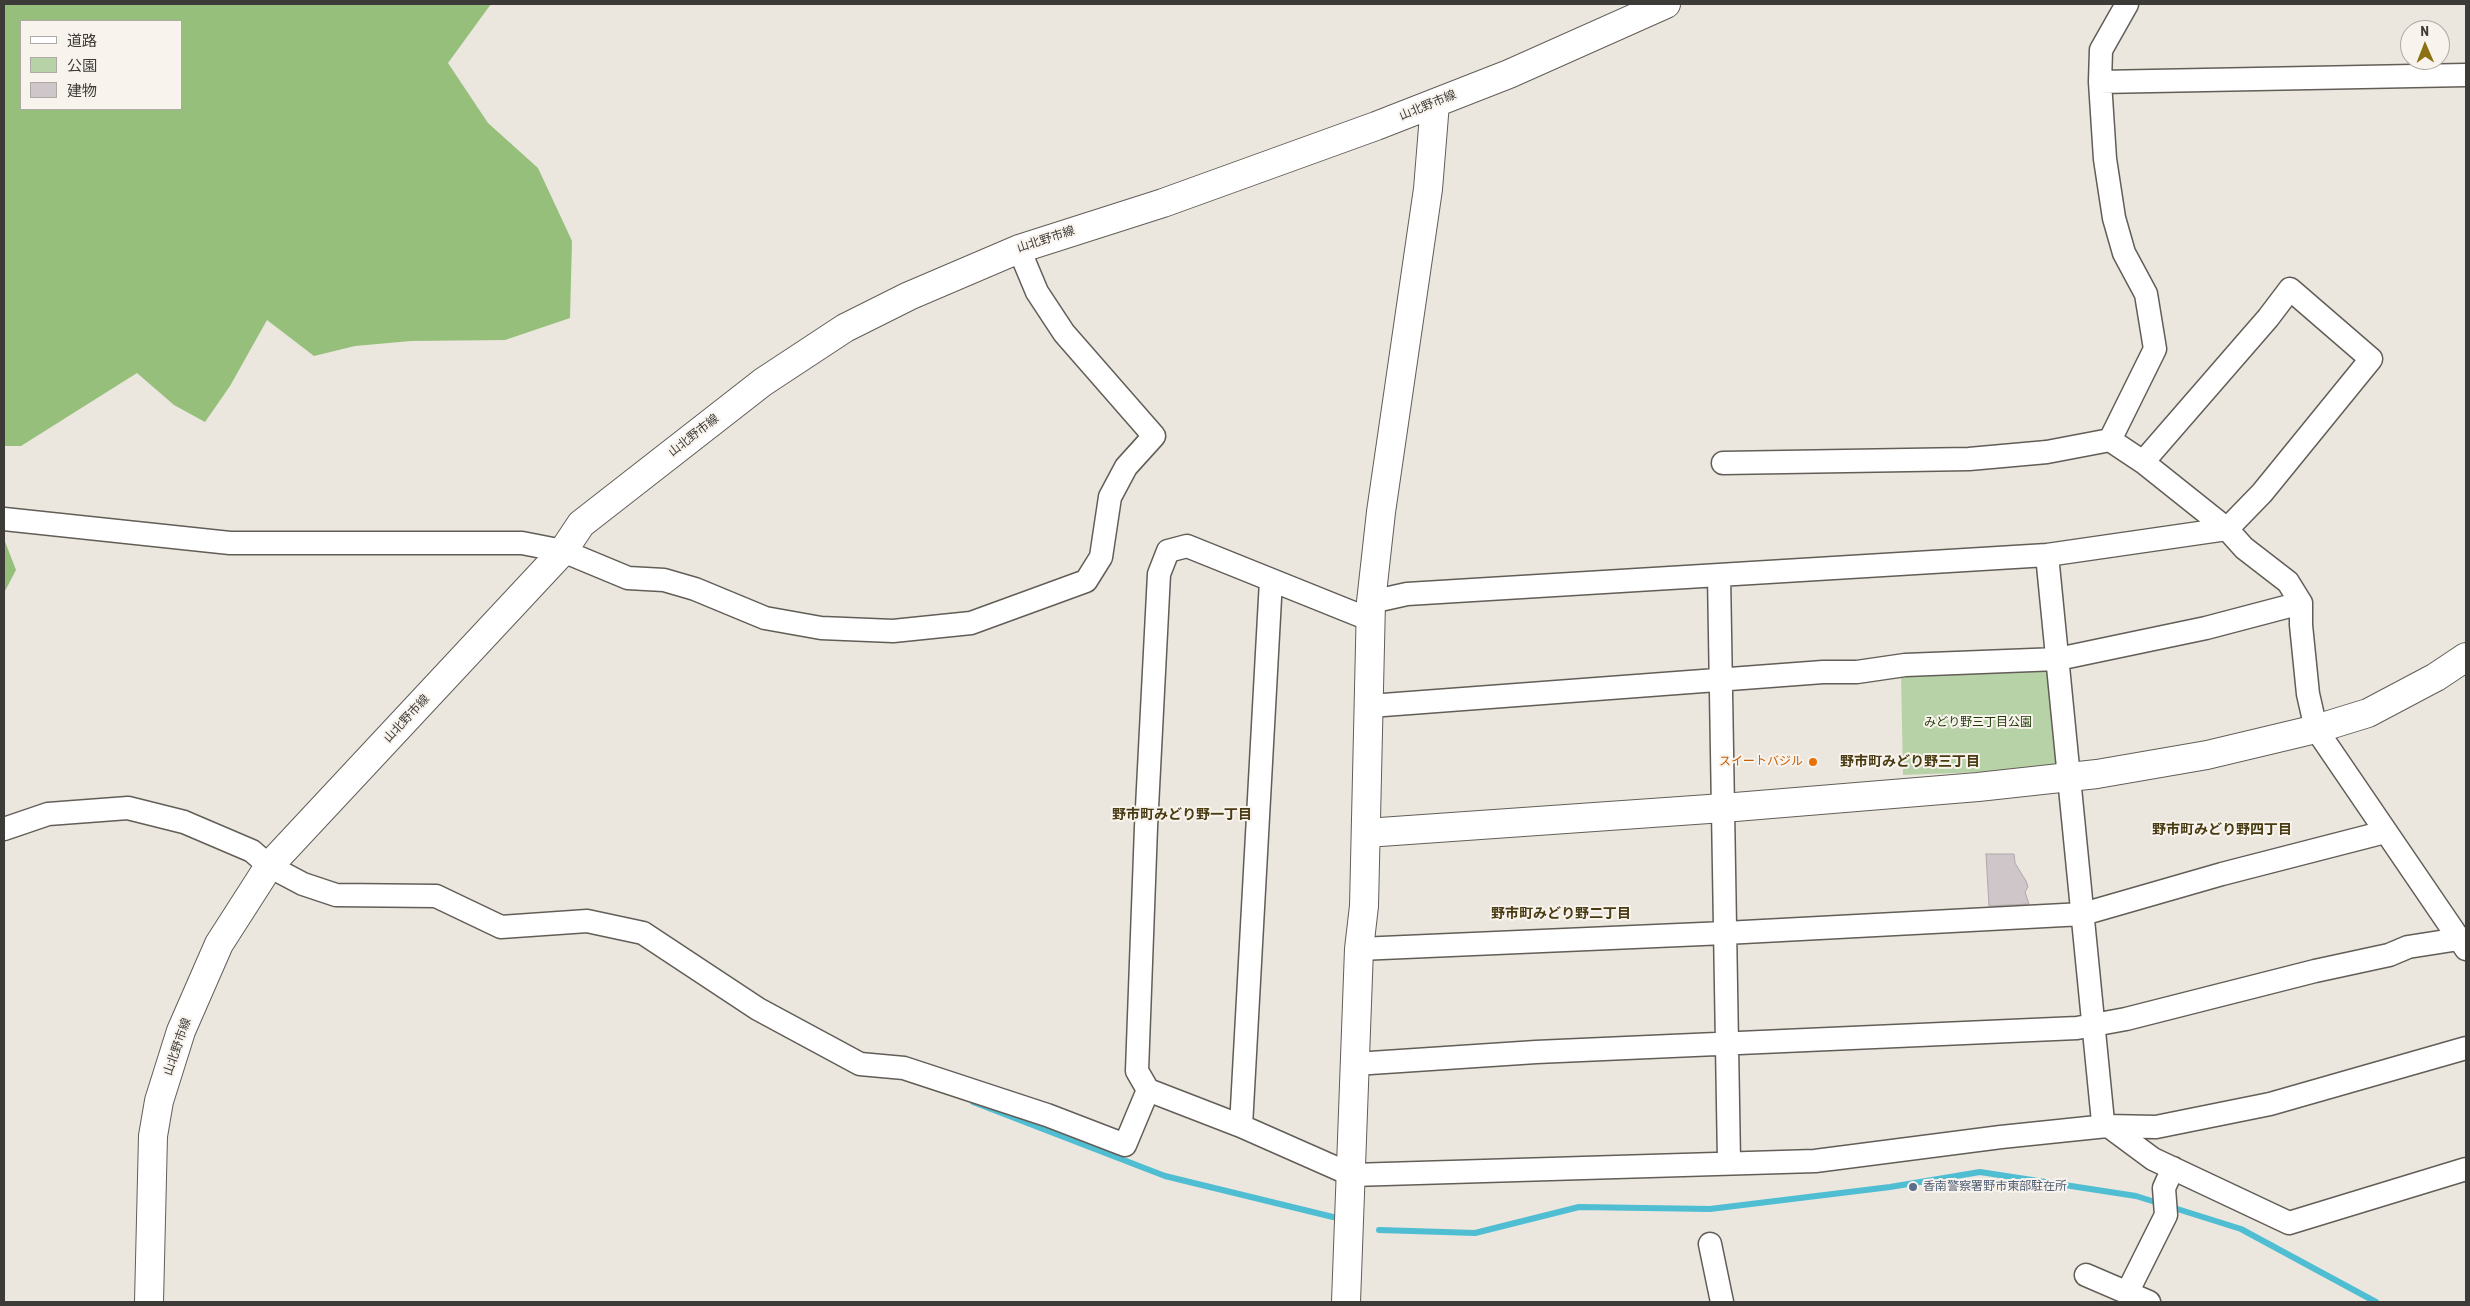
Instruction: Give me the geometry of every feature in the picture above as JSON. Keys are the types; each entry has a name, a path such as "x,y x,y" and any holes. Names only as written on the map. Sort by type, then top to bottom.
{"street":[{"name":"山北野市線","path":"149,1302 153,1136 160,1101 181,1031 219,944 270,866 563,551 581,524 763,382 845,328 909,296 1019,249 1163,203 1436,103 1510,74 1666,4"},
{"path":"2110,440 2155,350 2146,294 2124,253 2114,218 2105,158 2100,82 2101,50 2127,4"},
{"path":"2100,82 2466,76"},
{"path":"1346,1302 1359,949 1364,906 1371,611 1381,512 1428,189 1436,103"},
{"path":"4,519 230,543 522,543 563,551 628,578 672,582 695,589 765,618 822,628 893,631 971,624 1086,581 1101,557 1110,497 1126,467 1154,436 1064,334 1037,292 1019,249"},
{"path":"2143,462 2268,318 2290,289 2371,359 2262,493 2227,529 2047,555 1407,594 1371,611 1271,580 1187,546 1168,551 1158,574 1136,1071 1148,1090 1241,1126 1352,1175 1729,1162 1815,1161 2001,1137 2107,1126 2156,1127 2270,1104 2466,1048"},
{"path":"1723,463 1969,459 2047,452 2110,440 2143,462 2227,529 2244,548 2288,582 2301,602 2301,625 2308,694 2316,729 2463,944"},
{"path":"2047,555 2103,1122 2153,1159 2168,1178 2289,1224 2466,1169"},
{"path":"1719,575 1719,682 1729,1162"},
{"path":"1241,1126 1271,580"},
{"path":"1370,706 1719,682 1823,672 1857,672 1905,665 2058,659 2206,628 2301,602"},
{"path":"1366,833 1723,808 2069,778 2207,755 2316,729 2368,713 2436,677 2466,658"},
{"path":"4,829 48,814 128,808 184,822 252,851 270,866 303,884 336,895 436,896 501,927 587,921 643,933 758,1009 860,1064 904,1068 1047,1115 1125,1145 1148,1090"},
{"path":"1359,949 1725,933 2083,914 2222,874 2385,832"},
{"path":"1355,1064 1536,1052 2077,1028 2126,1019 2315,971 2389,955 2408,947 2463,944"},
{"path":"2127,1293 2166,1215 2168,1178"},
{"path":"1710,1244 1722,1302"},
{"path":"2086,1275 2149,1302"}],"green space":[{"path":"4,4 491,4 448,63 488,123 538,168 572,241 570,318 505,340 411,341 355,346 314,356 267,320 230,386 205,422 174,405 137,373 21,446 4,446"},
{"path":"4,539 16,570 4,593"},
{"name":"みどり野三丁目公園","path":"2049,670 2059,769 1903,775 1901,676"}],"building":[{"path":"1986,854 2014,854 2015,863 2028,887 2025,892 2029,904 1989,906"}],"waterway":[{"path":"973,1102 1165,1176 1333,1217"},
{"path":"1379,1230 1475,1233 1579,1207 1710,1209 1890,1187 1980,1172 2136,1196 2241,1229 2376,1302"}],"place":[{"name":"スイートバジル","path":"1813,762"},
{"name":"香南警察署野市東部駐在所","path":"1913,1187"}],"district":[{"name":"野市町みどり野三丁目","path":"1910,762"},
{"name":"野市町みどり野一丁目","path":"1182,815"},
{"name":"野市町みどり野四丁目","path":"2222,830"},
{"name":"野市町みどり野二丁目","path":"1561,914"}]}
